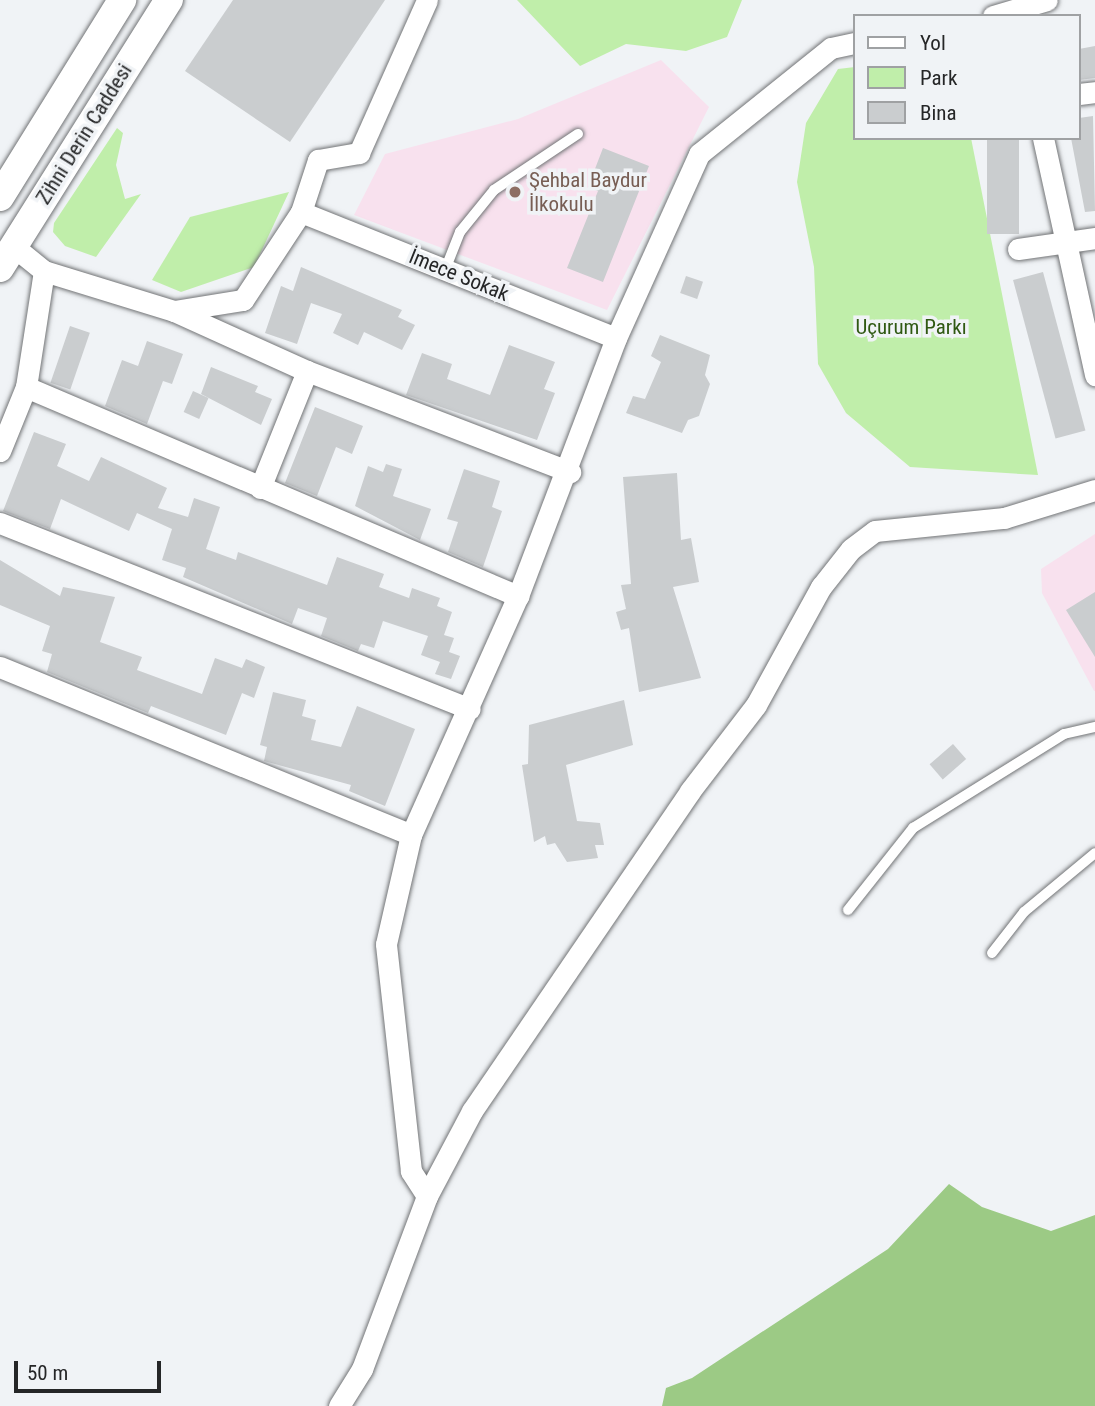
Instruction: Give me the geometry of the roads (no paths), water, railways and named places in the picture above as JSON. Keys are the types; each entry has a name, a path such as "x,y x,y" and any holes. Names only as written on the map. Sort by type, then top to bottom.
{"main road":[{"name":"Zihni Derin Caddesi","path":"0,197 122,0"},
{"name":"Zihni Derin Caddesi","path":"4,251 169,0"}],"street":[{"path":"174,312 243,300 301,212 318,160 359,153 427,0"},
{"path":"1024,13 1047,0"},
{"path":"427,1196 411,1171 386,944 411,835 470,709 518,596 570,472 616,338 699,154 820,55 853,44"},
{"path":"1043,140 1095,372"},
{"name":"İmece Sokak","path":"301,212 616,338"},
{"path":"1018,249 1095,238"},
{"path":"4,251 44,271 174,312 307,371 570,472"},
{"path":"0,451 26,387 44,271"},
{"path":"260,488 307,371"},
{"path":"26,387 518,596"},
{"path":"339,1406 362,1369 427,1196 472,1111 690,791 756,705 821,587 851,549 875,531 1004,518 1095,490"},
{"path":"0,523 470,709"},
{"path":"0,667 411,835"}],"lane":[{"path":"444,270 460,232 494,190 578,134"},
{"path":"848,910 913,828 1064,734 1095,727"},
{"path":"992,953 1024,912 1095,853"}],"place":[{"name":"Şehbal Baydur İlkokulu","path":"515,192"}],"park label":[{"name":"Uçurum Parkı","path":"911,327"}]}
